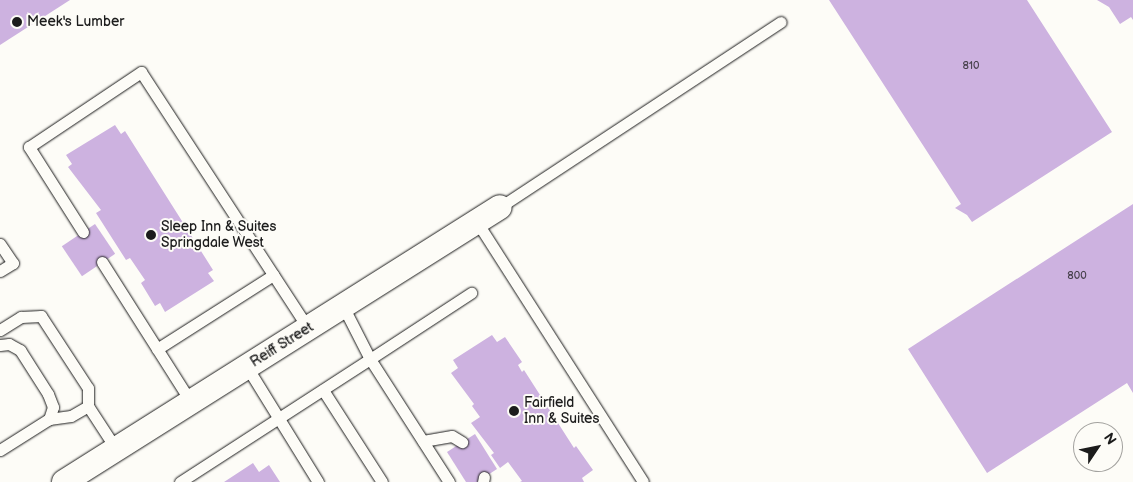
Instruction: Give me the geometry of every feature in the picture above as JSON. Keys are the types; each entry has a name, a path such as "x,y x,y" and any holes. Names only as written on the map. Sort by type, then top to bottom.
{"street":[{"name":"Reiff Street","path":"64,482 500,208"}],"lane":[{"path":"500,208 781,22"},
{"path":"83,232 29,147 141,72 308,328"},
{"path":"477,222 643,482"},
{"path":"0,244 13,263 0,271"},
{"path":"102,262 191,402"},
{"path":"157,349 273,275"},
{"path":"180,482 471,293"},
{"path":"343,306 370,359 449,482"},
{"path":"0,330 22,316 41,316 88,388 88,406 116,449"},
{"path":"0,345 9,344 20,350 48,394 53,406 49,419"},
{"path":"246,367 277,420 318,482"},
{"path":"323,390 382,482"},
{"path":"0,450 49,419 71,416 88,406"},
{"path":"423,441 452,436 462,442"}],"building":[{"name":"Meek's Lumber","path":"0,0 70,0 0,45"},
{"path":"829,0 1027,0 1112,132 972,222 967,215 955,208 961,204"},
{"path":"1097,0 1133,0 1133,20 1131,17 1120,24 1109,7"},
{"name":"Sleep Inn & Suites Springdale West","path":"115,125 121,134 125,131 213,270 208,273 214,281 165,312 160,303 155,306 141,283 145,280 130,258 126,260 96,213 101,210 68,167 72,164 66,155"},
{"path":"1133,204 1133,393 1127,383 987,473 908,349"},
{"path":"95,224 115,254 82,276 62,246"},
{"name":"Fairfield Inn & Suites","path":"492,335 497,342 505,337 522,362 518,365 522,372 524,370 574,448 576,446 593,470 582,478 584,482 520,482 522,481 508,462 500,468 491,455 494,453 471,423 480,417 472,406 474,404 451,373 458,368 453,360"},
{"path":"475,434 497,469 477,482 466,482 447,452"},
{"path":"253,463 259,472 269,465 280,482 224,482"}],"place":[{"name":"Meek's Lumber","path":"17,22"},
{"name":"Sleep Inn & Suites Springdale West","path":"151,235"},
{"name":"Fairfield Inn & Suites","path":"514,411"}]}
